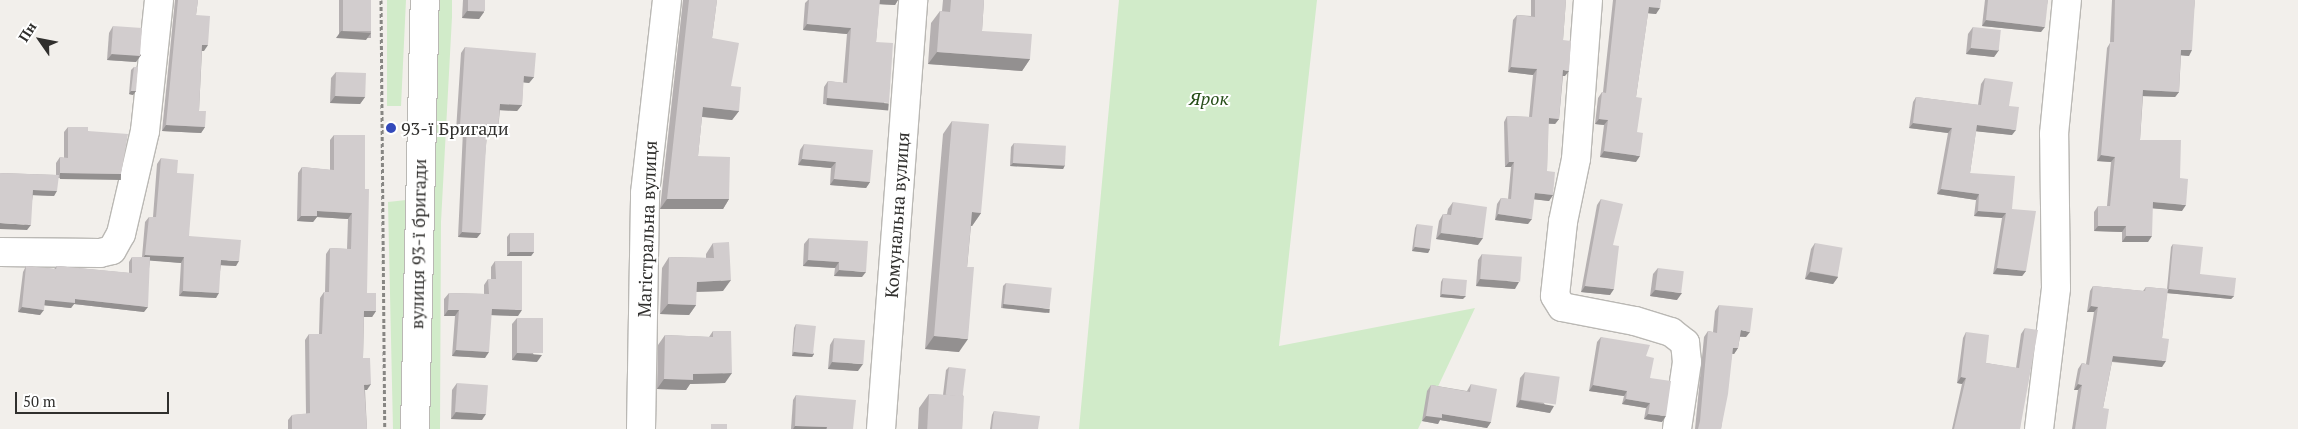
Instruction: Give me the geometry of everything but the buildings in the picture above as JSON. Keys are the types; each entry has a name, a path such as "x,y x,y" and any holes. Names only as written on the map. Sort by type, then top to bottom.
{"street":[{"path":"0,252 100,253 112,250 121,234 145,131 159,0"},
{"name":"вулиця 93-ї бригади","path":"415,429 425,0"},
{"name":"Магістральна вулиця","path":"641,429 645,193 667,0"},
{"name":"Комунальна вулиця","path":"881,429 912,0"},
{"path":"1588,0 1576,159 1564,222 1555,296 1562,307 1635,321 1671,332 1685,342 1687,362 1677,429"},
{"path":"2040,429 2056,288 2054,134 2066,0"}],"path":[{"path":"381,0 386,429"}],"green space":[{"path":"387,0 406,0 401,106 387,106"},
{"path":"433,0 452,0 452,17 441,222 440,429 421,429"},
{"name":"Ярок","path":"1119,0 1317,0 1279,346 1475,308 1418,429 1079,429"},
{"path":"406,200 407,429 393,429 388,202"}],"place":[{"name":"93-ї Бригади","path":"391,128"}]}
